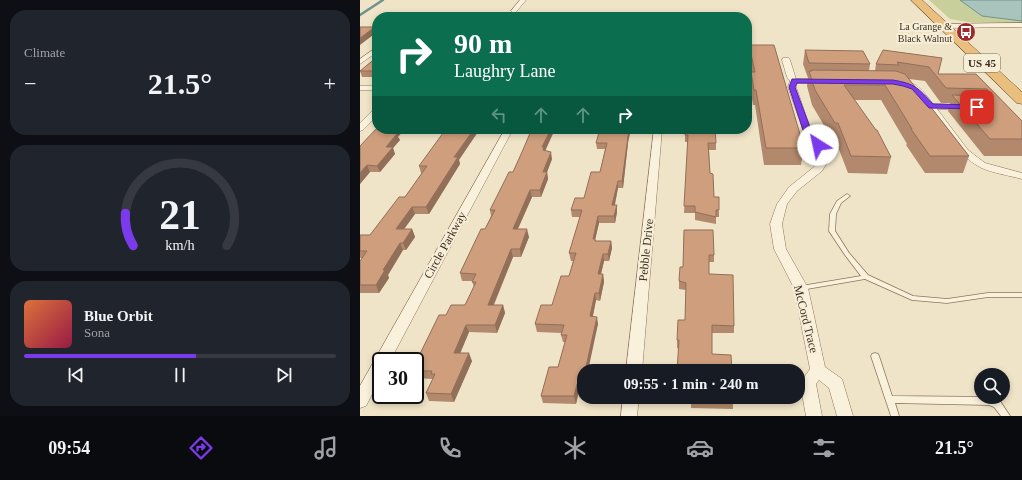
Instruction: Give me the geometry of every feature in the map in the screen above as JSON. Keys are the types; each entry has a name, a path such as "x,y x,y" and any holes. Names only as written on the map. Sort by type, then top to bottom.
{"highway":[{"name":"US 45","path":"916,0 1011,74"},
{"name":"US 45","path":"925,0 948,26 1022,100"}],"street":[{"path":"514,11 523,0"},
{"path":"948,26 1022,25"},
{"path":"360,62 372,53"},
{"name":"McCord Trace","path":"786,60 791,77 794,81 792,87 807,130 823,151 824,160 818,169 793,189 782,204 776,224 780,249 801,288 818,370 836,384 845,416"},
{"path":"794,81 832,81"},
{"path":"899,83 914,88 931,106 965,152 982,165 1022,176"},
{"path":"360,88 372,88"},
{"path":"931,106 970,107"},
{"path":"360,128 372,116"},
{"name":"Circle Parkway","path":"386,352 506,134"},
{"name":"Pebble Drive","path":"635,364 658,134"},
{"name":"McCord Trace","path":"814,416 808,383 818,370"},
{"name":"Circle Parkway","path":"360,401 372,379"},
{"path":"629,416 630,404"}],"lane":[{"path":"847,196 839,202 833,214 832,231 847,254 866,277 912,298 948,301 988,295 1022,295"},
{"path":"801,288 866,277"},
{"path":"875,356 895,416"},
{"path":"889,399 989,401 997,404 1006,416"}],"green space":[{"path":"929,0 1022,0 1018,21 1022,21 1022,23 968,22 950,19"}],"water":[{"path":"960,0 1022,0 1022,21 982,16"}],"building":[{"path":"360,27 372,27 372,29 360,38"},
{"path":"752,45 774,45 804,148 766,148 756,90 754,90 752,78 752,72 755,72 752,58"},
{"path":"805,50 863,51 870,64 809,63"},
{"path":"883,50 942,58 938,74 976,74 1022,121 1022,139 990,139 952,95 982,96 988,92 987,89 946,88 929,67 897,62 899,65 876,64"},
{"path":"372,61 372,71 360,71"},
{"path":"809,71 896,71 905,74 969,156 930,156 911,129 885,85 844,85 877,130 891,157 851,156 838,123 835,123 815,90"},
{"path":"372,133 397,134 386,147 393,147 377,166 367,165 360,173 360,146"},
{"path":"442,134 470,134 454,157 458,157 426,207 412,207 396,229 412,229 403,243 400,243 383,270 385,270 376,285 360,285 360,261 367,251 360,251 360,235 370,235 399,197 405,197 427,166 419,166"},
{"path":"530,134 548,134 542,147 544,147 543,150 551,152 543,172 547,172 540,190 530,190 513,229 527,229 520,249 511,249 488,305 503,305 495,325 466,325 454,353 469,353 451,394 426,393 435,374 431,374 432,371 424,371 424,352 421,352 439,315 446,315 451,305 465,305 476,282 472,282 476,274 460,273 481,229 485,229 495,210 490,210 509,172 513,172"},
{"path":"599,134 628,134 622,181 618,181 612,205 617,205 614,216 598,216 593,239 595,239 595,241 611,241 608,254 603,254 598,274 603,274 599,293 595,293 590,316 597,317 587,364 577,364 577,384 574,396 541,396 549,367 558,367 567,335 561,335 564,325 535,324 541,305 552,305 561,276 569,276 576,253 569,253 582,210 571,210 575,198 584,198 591,172 600,172 607,143 596,143"},
{"path":"715,134 716,143 708,143 710,173 713,174 714,197 719,197 719,210 716,210 716,217 695,212 695,206 684,206 688,135 685,135"},
{"path":"684,230 713,230 714,255 709,255 709,274 733,275 734,326 712,325 712,354 731,355 732,364 677,364 679,340 677,340 678,320 685,320 686,283 679,281 680,267 683,267"}],"waterway":[{"path":"360,15 383,0"}],"place":[{"name":"La Grange & Black Walnut","path":"966,32"}],"route":[{"path":"818,145 807,130 792,87 794,81 893,82 905,84 914,88 921,93 931,106 977,107"}]}
